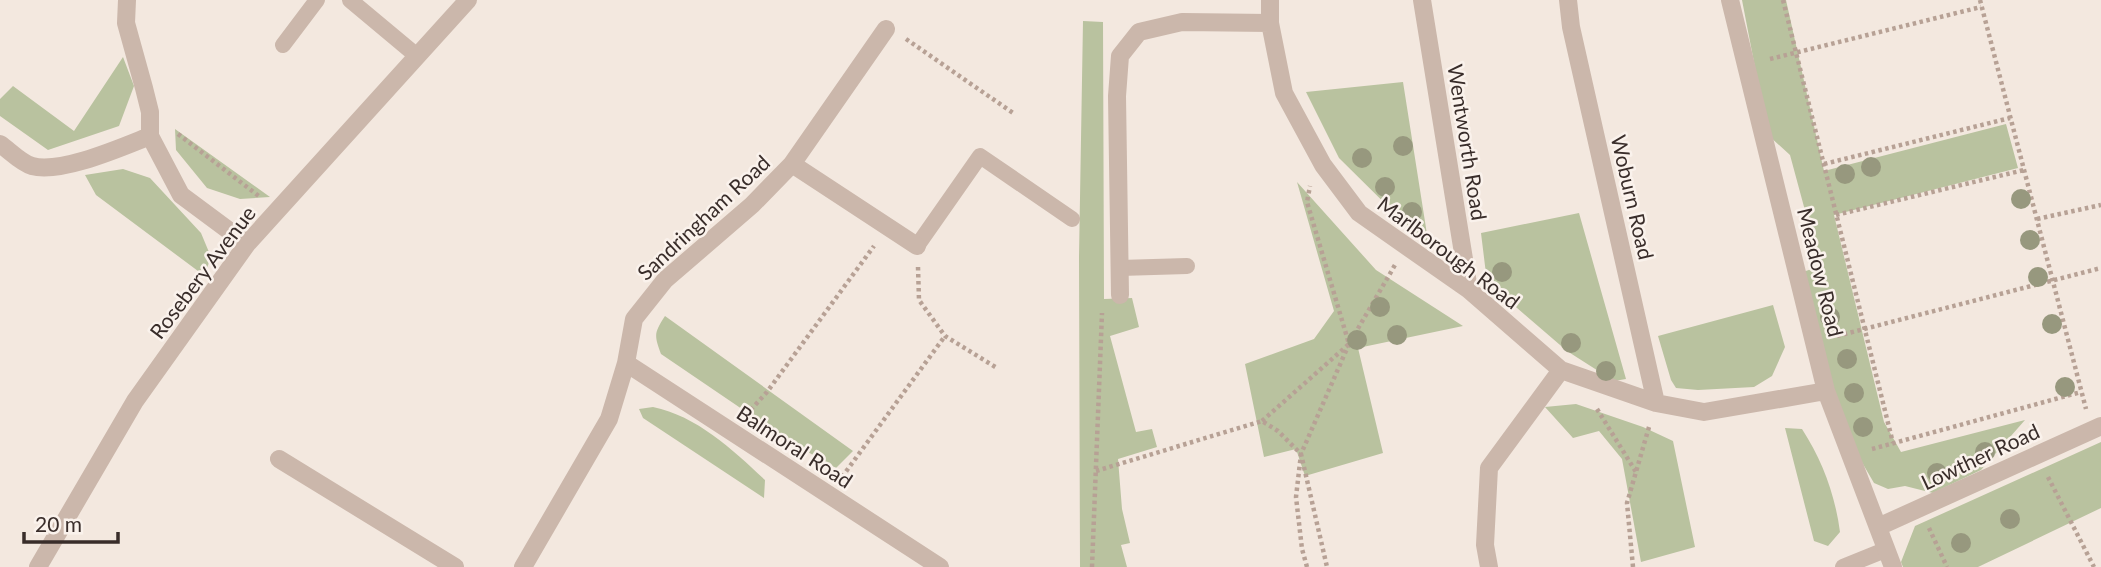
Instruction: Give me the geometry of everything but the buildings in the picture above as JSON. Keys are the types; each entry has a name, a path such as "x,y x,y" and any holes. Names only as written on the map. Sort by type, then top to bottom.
{"street":[{"path":"127,0 126,23 150,112 150,136 181,195 247,244"},
{"name":"Rosebery Avenue","path":"38,567 135,401 247,244 468,0"},
{"name":"Marlborough Road","path":"1270,0 1270,23 1284,93 1323,165 1359,213 1469,290 1569,373 1656,403 1704,412 1826,391"},
{"name":"Wentworth Road","path":"1422,0 1469,290"},
{"name":"Woburn Road","path":"1568,0 1571,27 1656,403"},
{"name":"Meadow Road","path":"1730,0 1826,391 1889,559"},
{"path":"1121,295 1117,96 1120,56 1139,32 1182,22 1270,23"},
{"name":"Sandringham Road","path":"523,567 609,419 626,363 634,319 665,280 752,205 792,164 886,29"},
{"path":"0,144 30,166 54,167 117,149 150,136"},
{"name":"Sandringham Road","path":"792,164 916,246"},
{"name":"Balmoral Road","path":"626,363 940,567"},
{"path":"1489,567 1485,545 1489,468 1569,373"},
{"name":"Lowther Road","path":"1878,527 2101,426"},
{"path":"279,459 455,567"}],"lane":[{"path":"284,44 317,0"},
{"path":"350,0 417,56"},
{"path":"916,246 980,156 1072,219"},
{"path":"1120,268 1187,266"},
{"name":"Meadow Road","path":"1843,567 1889,559"}],"path":[{"path":"1783,0 1893,443"},
{"path":"1851,455 2081,392 1980,0"},
{"path":"1745,64 1982,7"},
{"path":"886,29 900,34 1013,113"},
{"path":"150,112 278,210"},
{"path":"1824,164 2010,118"},
{"path":"1315,150 1307,202 1349,344"},
{"path":"1836,215 2024,170"},
{"path":"2037,219 2101,205"},
{"path":"731,431 767,392 888,227"},
{"path":"916,246 919,300 945,336 997,368"},
{"path":"1307,567 1296,497 1301,454 1349,344 1406,246"},
{"path":"1864,329 2101,268"},
{"path":"1092,567 1102,303 1121,295"},
{"path":"829,495 945,336"},
{"path":"1096,471 1262,421 1349,344"},
{"path":"1569,373 1636,472"},
{"path":"1633,567 1627,503 1656,403"},
{"path":"1262,421 1278,431 1301,454 1327,567"},
{"path":"2037,455 2094,567"},
{"path":"1920,508 1947,567"}],"green space":[{"path":"1742,0 1786,0 1824,171 2006,124 2018,168 1834,215 1884,422 1901,452 2025,420 1981,470 1933,493 1905,486 1888,489 1874,483 1853,447 1830,379 1803,272 1820,266 1790,155 1768,135"},
{"path":"1083,21 1103,22 1104,299 1132,298 1139,327 1110,336 1136,432 1152,429 1157,447 1118,459 1122,509 1130,543 1121,545 1127,567 1080,567 1079,257"},
{"path":"123,57 134,86 119,126 48,150 0,116 0,99 13,86 74,131"},
{"path":"1403,82 1429,247 1339,158 1306,92"},
{"path":"175,129 270,197 240,199 207,188 176,150"},
{"path":"123,169 150,178 201,233 211,257 207,268 198,271 96,195 85,175"},
{"path":"1297,182 1376,270 1463,326 1358,348 1383,453 1305,476 1296,449 1264,457 1245,364 1314,339 1334,311"},
{"path":"1579,213 1626,379 1614,381 1567,351 1487,282 1481,233"},
{"path":"1773,305 1785,347 1772,376 1754,387 1698,390 1676,388 1671,380 1658,336"},
{"path":"665,316 853,451 836,468 792,443 661,354 656,334"},
{"path":"1576,404 1643,427 1673,441 1695,547 1641,562 1622,459 1599,431 1573,438 1545,407"},
{"path":"653,407 685,418 727,446 765,480 764,498 643,418 639,409"},
{"path":"1785,428 1802,429 1827,478 1840,532 1828,546 1814,541"},
{"path":"2101,442 2101,508 1978,567 1903,567 1901,562 1915,526"}]}
